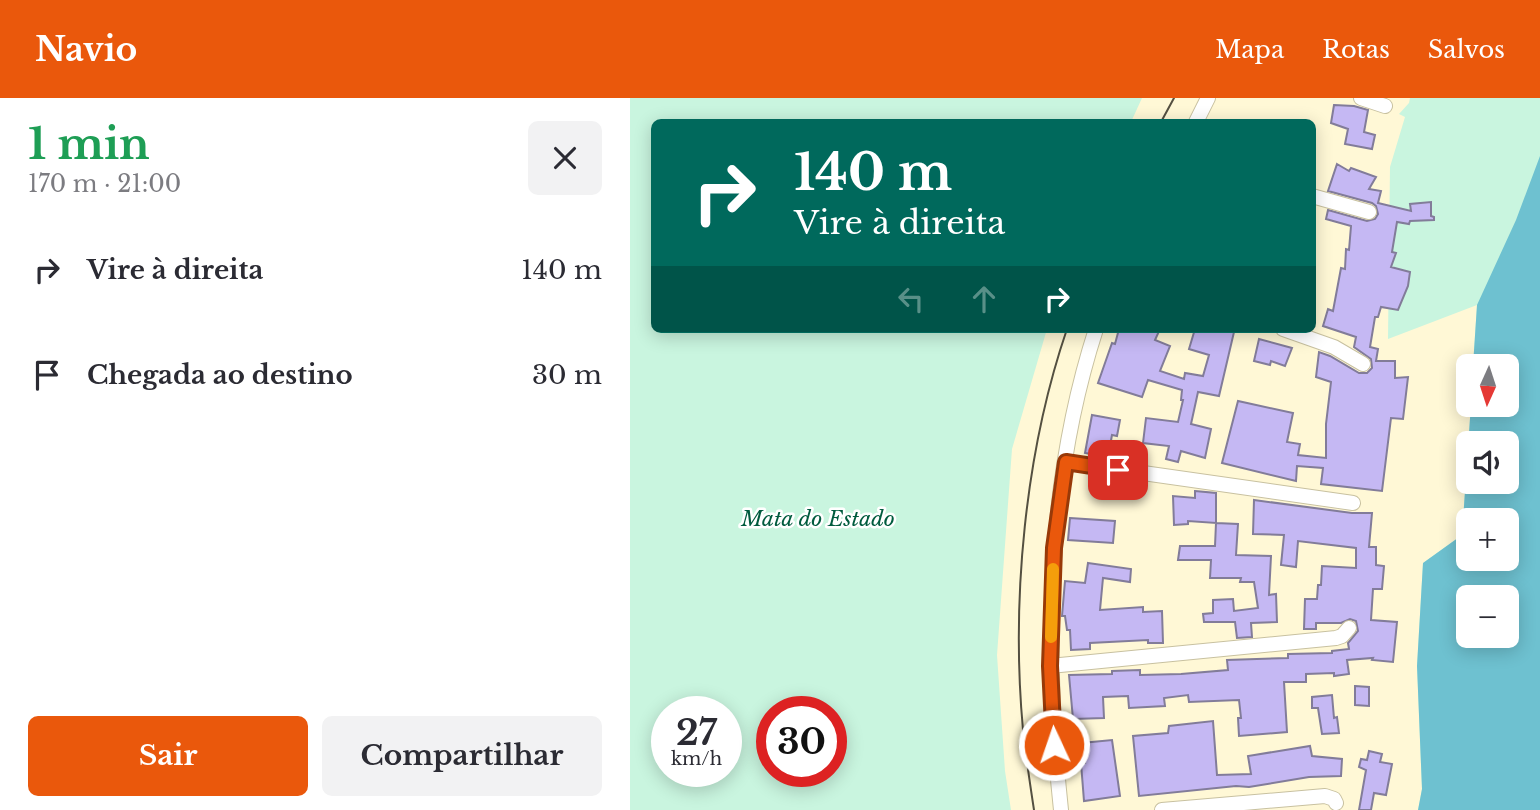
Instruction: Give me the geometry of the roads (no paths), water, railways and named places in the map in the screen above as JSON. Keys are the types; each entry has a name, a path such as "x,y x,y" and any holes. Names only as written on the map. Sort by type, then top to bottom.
{"street":[{"path":"1198,119 1208,98"},
{"path":"1361,98 1385,106"},
{"path":"1316,197 1369,212"},
{"path":"1061,810 1050,666 1054,548 1074,410 1095,333"},
{"path":"1294,333 1334,347 1363,364"},
{"path":"1066,462 1353,503"},
{"path":"1050,666 1336,638 1349,628"},
{"path":"1162,810 1325,796 1334,799 1336,803"}],"water":[{"path":"1540,156 1540,810 1418,810 1422,789 1417,666 1423,563 1456,539 1456,571 1519,571 1519,508 1464,508 1465,494 1519,494 1519,431 1469,431 1470,417 1519,417 1519,354 1474,354 1477,305 1516,220"}],"tram line":[{"path":"1163,119 1174,98"},
{"path":"1034,810 1023,730 1020,680 1021,578 1031,476 1041,425 1066,333"}],"park label":[{"name":"Mata do Estado","path":"818,519"}]}
